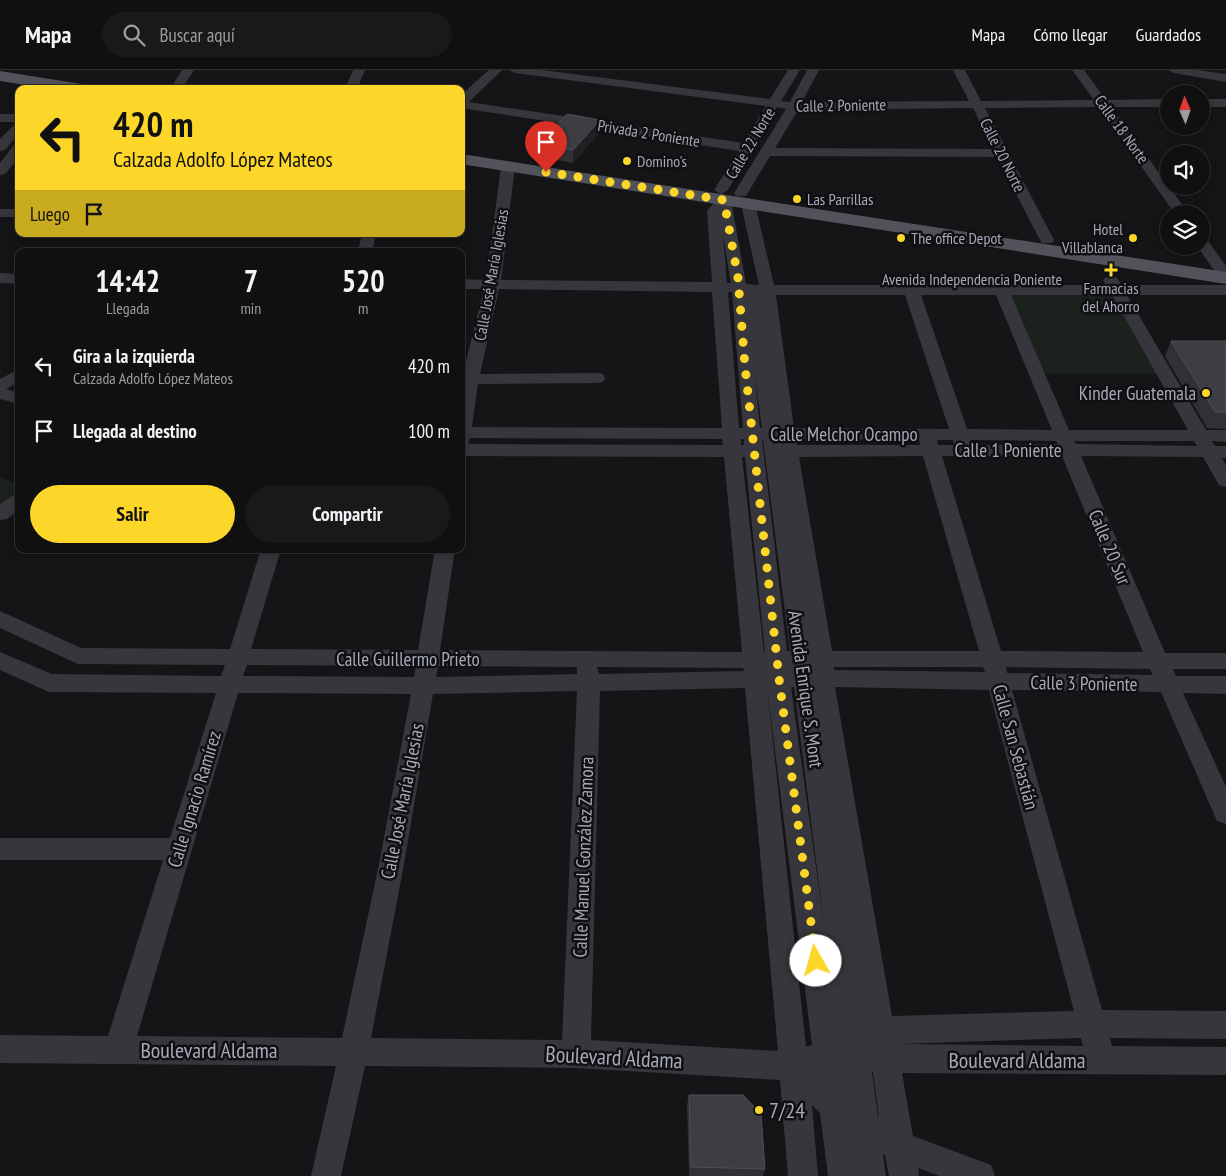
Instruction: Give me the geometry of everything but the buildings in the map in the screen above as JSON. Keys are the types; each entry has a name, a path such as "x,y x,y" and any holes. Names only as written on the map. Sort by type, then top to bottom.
{"main road":[{"path":"0,76 45,85"},
{"path":"0,86 15,88"},
{"path":"465,150 734,198 1224,273"},
{"path":"465,160 1046,240 1224,273"}],"street":[{"path":"179,85 188,70"},
{"path":"353,85 359,70"},
{"path":"465,88 486,70"},
{"path":"465,99 496,70"},
{"name":"Calle 2 Poniente","path":"515,70 774,105 1160,103"},
{"name":"Calle 22 Norte","path":"734,198 748,148 794,70"},
{"name":"Calle 22 Norte","path":"734,198 794,106 813,70"},
{"name":"Calle 20 Norte","path":"959,70 1046,240"},
{"name":"Calle 18 Norte","path":"1078,70 1104,103 1176,205"},
{"path":"1174,70 1226,78"},
{"path":"1212,70 1226,72"},
{"path":"1210,103 1226,103"},
{"name":"Privada 2 Poniente","path":"465,104 748,148"},
{"path":"0,118 15,118"},
{"path":"0,147 15,130"},
{"path":"1,168 15,152"},
{"path":"765,152 1002,153"},
{"path":"1,168 15,167"},
{"name":"Calle José María Iglesias","path":"465,416 470,379 492,284 508,167"},
{"path":"748,284 714,211 734,198 748,284 761,442 753,670 794,1066 803,1176"},
{"path":"0,213 15,214"},
{"path":"1210,254 1224,273"},
{"name":"Avenida Independencia Poniente","path":"1114,285 1184,281 1224,273"},
{"path":"0,278 15,278"},
{"name":"Avenida Independencia Poniente","path":"465,284 1114,285 1226,290"},
{"name":"Avenida Enrique S. Mont","path":"748,284 778,669 843,1176"},
{"path":"910,284 963,442"},
{"name":"Calle 20 Sur","path":"999,285 1158,661 1226,814"},
{"path":"1114,285 1200,435 1218,452 1226,481"},
{"path":"0,370 15,374"},
{"path":"0,386 15,377"},
{"path":"470,379 597,378"},
{"path":"0,393 15,398"},
{"path":"1065,442 1200,435 1226,436"},
{"path":"465,439 761,442"},
{"path":"761,442 813,668 881,1030 904,1176"},
{"name":"Calle 1 Poniente","path":"761,442 1065,442 1218,452"},
{"name":"Calle San Sebastián","path":"929,442 992,658 1102,1060"},
{"path":"0,514 15,503"},
{"name":"Calle Ignacio Ramírez","path":"118,1050 270,553"},
{"name":"Calle José María Iglesias","path":"326,1176 354,1052 424,686 444,553"},
{"name":"Calle Guillermo Prieto","path":"0,619 78,656 429,659 587,671 813,668"},
{"path":"813,668 992,658 1226,661"},
{"name":"Calle Guillermo Prieto","path":"0,660 48,683 228,686 424,686 587,671"},
{"name":"Avenida Enrique S. Mont","path":"813,668 863,1124 871,1176"},
{"name":"Calle 3 Poniente","path":"813,668 998,682 1226,685"},
{"name":"Calle Manuel González Zamora","path":"576,1054 587,671"},
{"path":"0,849 179,849"},
{"name":"Boulevard Aldama","path":"854,1045 881,1030 1092,1024 1226,1025"},
{"name":"Boulevard Aldama","path":"0,1049 576,1054 794,1066 826,1045 854,1045 886,1059 1226,1061"},
{"path":"794,1066 834,1106 899,1146 980,1176"}],"shaded area":[{"path":"1002,290 1116,290 1164,374 1036,373"},
{"path":"0,477 15,483 15,494 2,504 0,503"}],"place":[{"name":"Domino's","path":"627,161"},
{"name":"Las Parrillas","path":"797,199"},
{"name":"The office Depot","path":"901,238"},
{"name":"Hotel Villablanca","path":"1133,238"},
{"name":"Farmacias del Ahorro","path":"1111,270"},
{"name":"Kinder Guatemala","path":"1206,393"},
{"name":"7/24","path":"759,1110"}],"route":[{"path":"546,172 724,200 738,278 745,366 779,678 816,961"}]}
